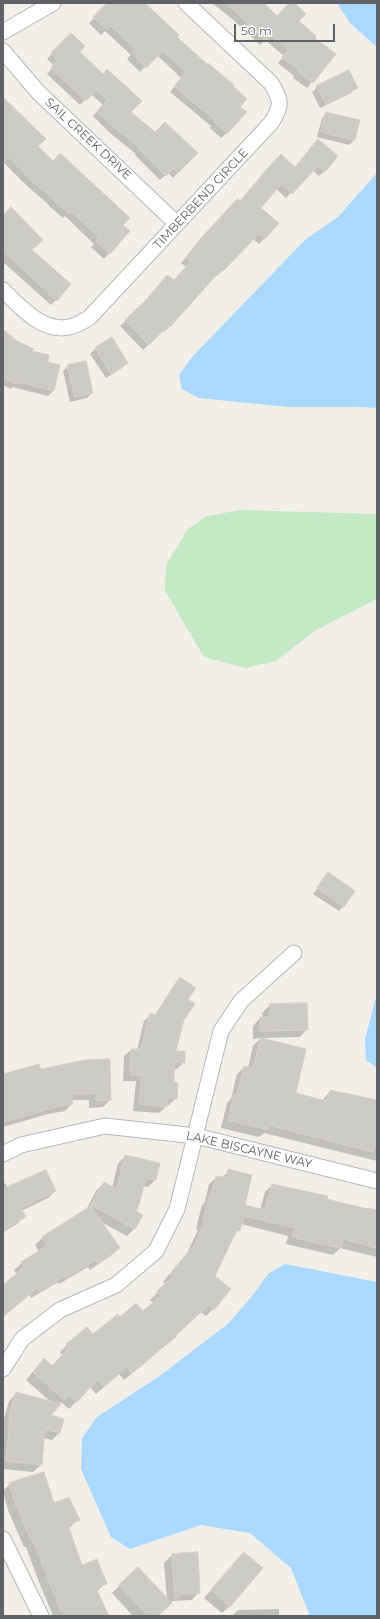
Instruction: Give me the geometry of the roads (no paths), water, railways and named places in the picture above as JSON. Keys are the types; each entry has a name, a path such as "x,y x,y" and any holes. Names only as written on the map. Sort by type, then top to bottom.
{"street":[{"path":"3,32 52,3"},
{"name":"TIMBERBEND CIRCLE","path":"3,290 25,311 46,326 69,327 89,318 271,123 278,113 279,98 271,83 186,3"},
{"name":"SAIL CREEK DRIVE","path":"3,51 38,92 177,224"},
{"path":"3,1369 22,1339 60,1310 116,1285 156,1251 177,1209 221,1031 241,1001 294,953"},
{"name":"LAKE BISCAYNE WAY","path":"3,1154 20,1145 105,1126 196,1136 377,1181"},
{"path":"3,1539 41,1616"}],"water":[{"path":"337,3 377,3 377,47 350,23"},
{"path":"377,173 377,408 288,407 199,398 182,389 179,375 192,357 305,240 338,217"},
{"path":"377,994 377,1068 366,1060 365,1039"},
{"path":"285,1264 377,1282 377,1616 310,1616 291,1568 250,1533 201,1525 130,1549 111,1537 81,1469 82,1438 97,1417 161,1375 229,1323 253,1295 268,1274"}]}
